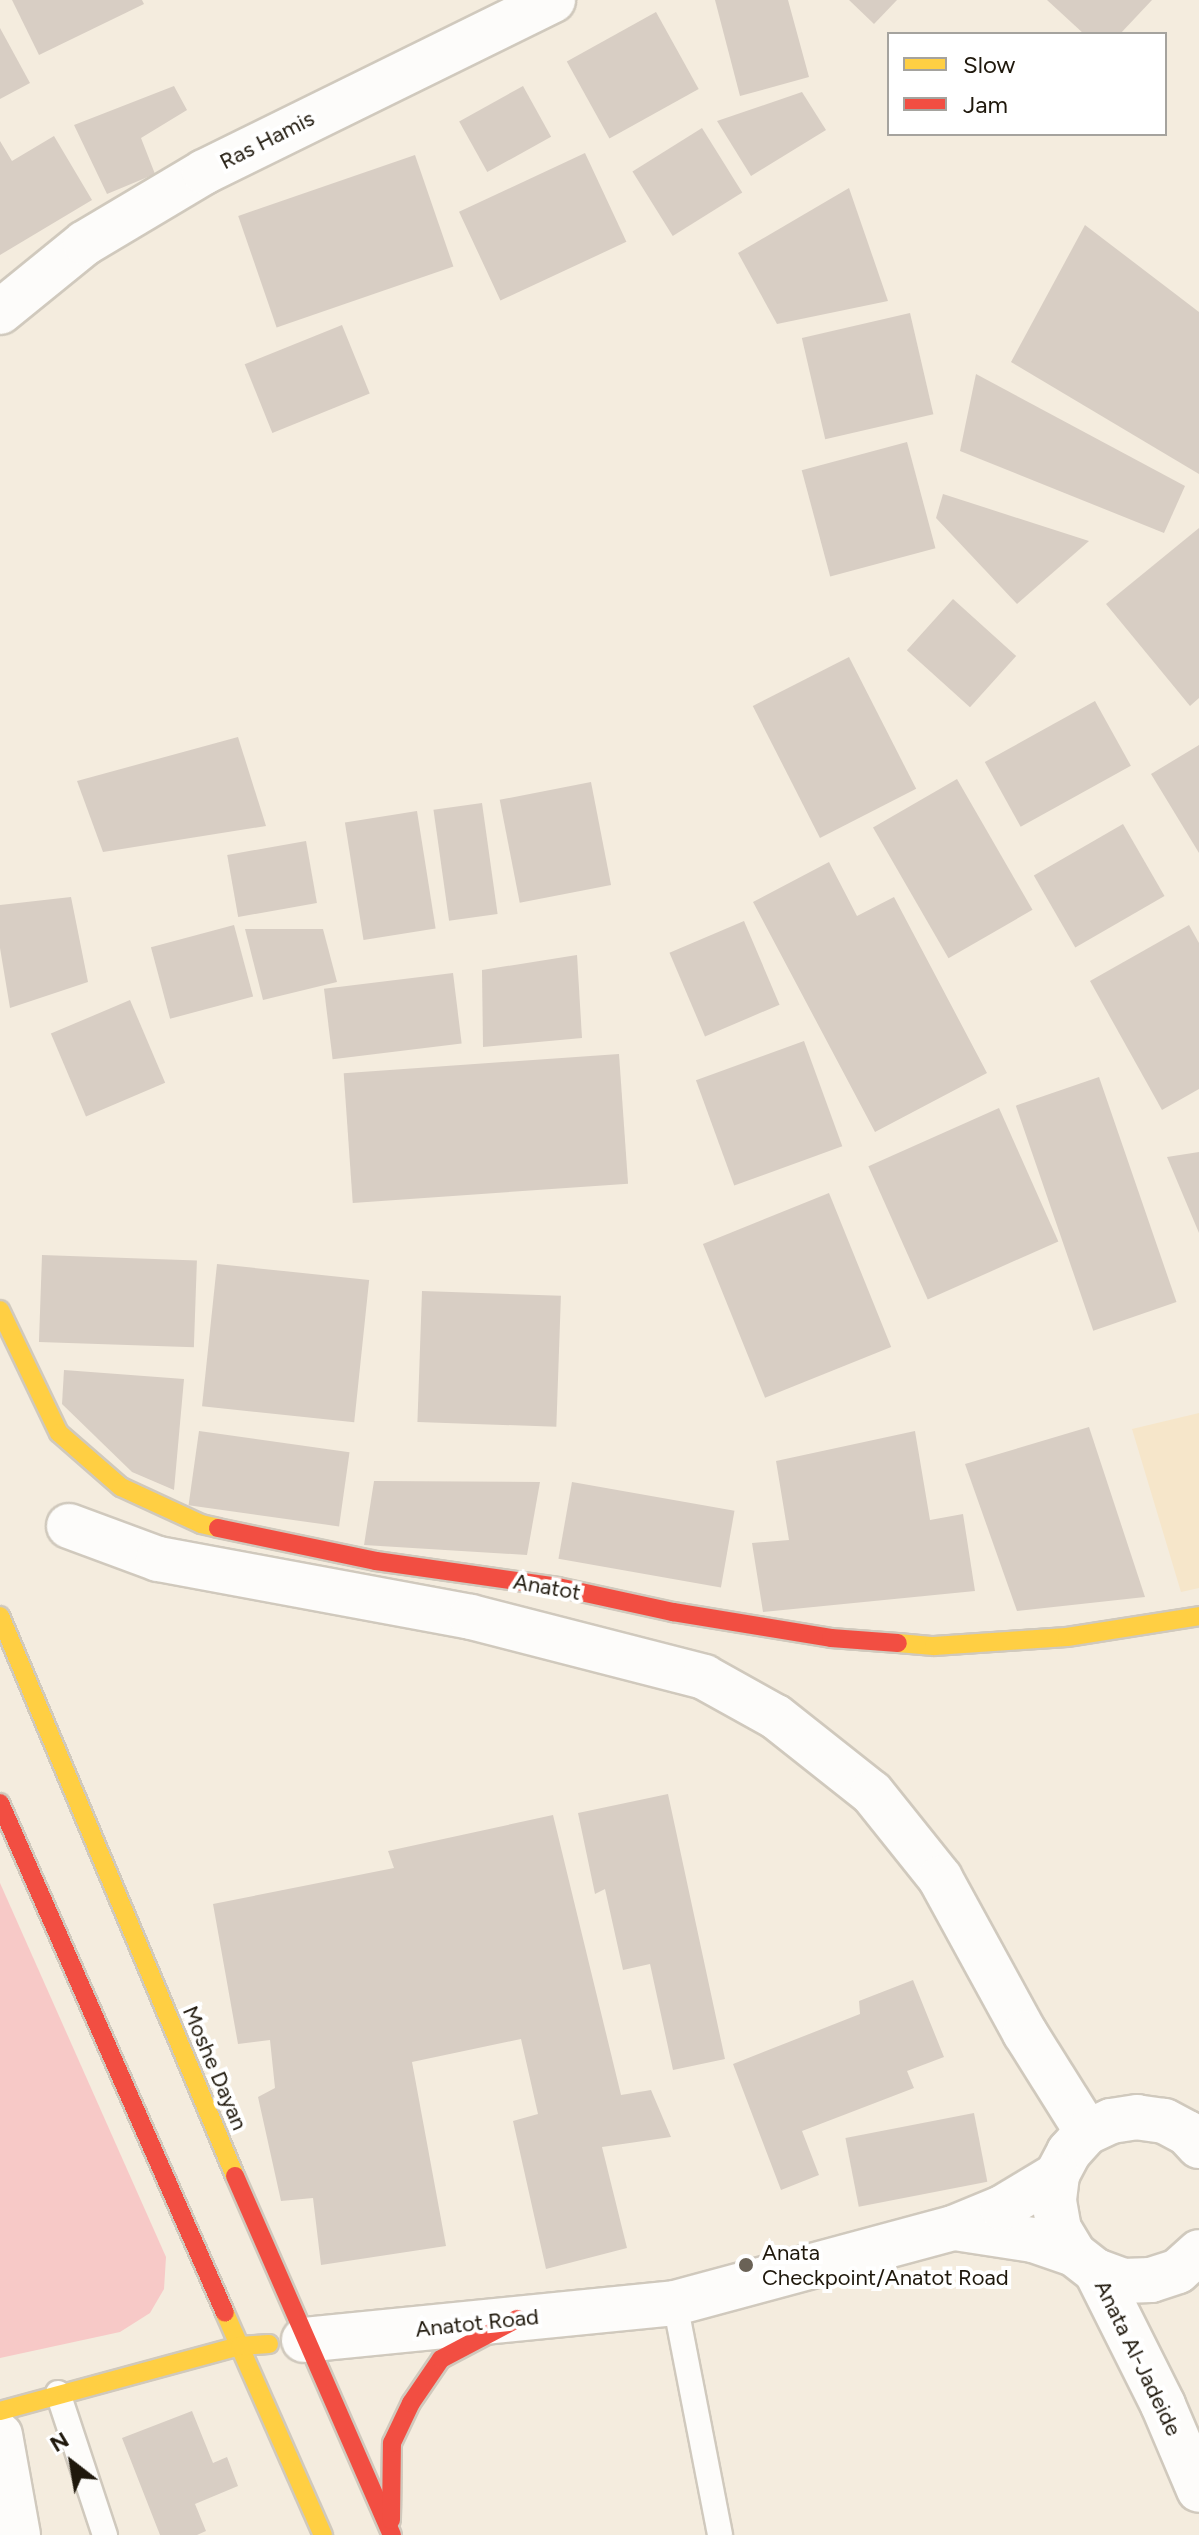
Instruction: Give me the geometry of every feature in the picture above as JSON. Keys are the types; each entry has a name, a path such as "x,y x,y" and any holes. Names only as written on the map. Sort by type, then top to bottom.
{"street":[{"name":"Ras Hamis","path":"0,312 85,243 204,172 553,0"},
{"name":"Anatot","path":"0,1310 59,1433 121,1487 201,1524 376,1561 558,1587 673,1612 831,1638 934,1646 1067,1637 1199,1616"},
{"path":"69,1526 158,1559 471,1617 704,1677 776,1717 872,1793 940,1878 1025,2033 1087,2132"},
{"name":"Moshe Dayan","path":"0,1616 304,2340 391,2533"},
{"path":"0,1803 323,2535"},
{"path":"1057,2175 1069,2152 1087,2132 1111,2121 1137,2117 1164,2121 1187,2133 1199,2146"},
{"name":"Anatot Road","path":"0,2411 240,2346 675,2303 953,2228 1002,2208 1057,2175"},
{"name":"Anata Al-Jadeide","path":"1057,2175 1054,2201 1059,2229 1085,2262 1163,2405 1199,2490"},
{"name":"Anatot Road","path":"953,2228 999,2233 1085,2262 1123,2281 1151,2280 1178,2271 1199,2252"},
{"path":"391,2533 392,2443 411,2403 441,2359 517,2319"},
{"path":"0,2435 18,2535"}],"lane":[{"path":"675,2303 720,2535"},
{"path":"58,2393 105,2535"}],"shaded area":[{"path":"1199,1413 1199,1588 1181,1592 1132,1429"},
{"path":"0,1883 166,2257 164,2289 150,2313 120,2332 0,2358"}],"building":[{"path":"12,0 142,0 144,4 39,55"},
{"path":"715,0 788,0 809,77 740,96"},
{"path":"849,0 897,0 874,24"},
{"path":"1047,0 1152,0 1122,32 1082,32"},
{"path":"656,12 699,89 609,138 567,61"},
{"path":"0,28 30,83 0,99"},
{"path":"174,86 187,110 141,138 155,174 107,194 74,125"},
{"path":"523,86 551,137 487,172 459,121"},
{"path":"802,92 826,130 751,176 717,121"},
{"path":"702,128 742,192 673,236 632,171"},
{"path":"54,136 92,200 0,255 0,141 12,161"},
{"path":"585,153 626,242 500,301 459,212"},
{"path":"415,155 453,267 277,327 238,216"},
{"path":"849,188 888,301 777,324 738,253"},
{"path":"1085,225 1199,312 1199,474 1011,362"},
{"path":"910,313 933,414 825,439 802,338"},
{"path":"342,325 370,394 272,433 245,364"},
{"path":"976,374 1185,486 1164,533 960,451"},
{"path":"907,442 935,548 830,576 802,470"},
{"path":"943,494 1089,541 1017,604 936,518"},
{"path":"1199,528 1199,698 1190,706 1106,604"},
{"path":"953,599 1016,656 970,707 907,650"},
{"path":"849,657 916,789 820,838 753,706"},
{"path":"1095,701 1131,766 1021,827 985,762"},
{"path":"238,737 266,826 103,852 77,781"},
{"path":"1199,745 1199,853 1151,774"},
{"path":"957,779 1032,910 948,958 873,828"},
{"path":"591,782 611,885 520,903 500,800"},
{"path":"482,803 498,914 449,921 433,810"},
{"path":"417,811 436,929 364,940 345,822"},
{"path":"1123,824 1164,896 1075,947 1034,876"},
{"path":"306,841 317,903 238,917 227,855"},
{"path":"829,862 857,916 894,897 987,1073 875,1132 753,902"},
{"path":"71,897 88,982 10,1008 0,948 0,905"},
{"path":"744,921 780,1005 705,1036 669,953"},
{"path":"234,925 253,996 170,1019 151,947"},
{"path":"1189,925 1199,943 1199,1089 1162,1110 1090,981"},
{"path":"245,929 323,929 337,982 263,1000"},
{"path":"577,955 582,1038 483,1047 482,970"},
{"path":"453,973 462,1043 333,1059 324,989"},
{"path":"130,1000 165,1083 86,1116 51,1034"},
{"path":"804,1041 842,1146 734,1186 696,1080"},
{"path":"619,1054 628,1184 353,1203 344,1073"},
{"path":"1099,1077 1176,1302 1093,1331 1016,1106"},
{"path":"999,1108 1058,1241 928,1300 868,1166"},
{"path":"1199,1152 1199,1233 1167,1157"},
{"path":"829,1193 891,1347 765,1398 703,1244"},
{"path":"42,1255 197,1260 194,1347 39,1342"},
{"path":"217,1264 369,1280 354,1422 202,1406"},
{"path":"422,1291 561,1296 556,1427 417,1422"},
{"path":"64,1370 184,1379 174,1490 132,1472 62,1404"},
{"path":"1089,1427 1145,1597 1017,1611 965,1464"},
{"path":"199,1431 350,1452 339,1526 189,1505"},
{"path":"915,1431 930,1520 963,1514 975,1591 763,1612 752,1543 789,1540 776,1461"},
{"path":"374,1481 540,1482 527,1555 364,1545"},
{"path":"572,1482 734,1511 721,1587 558,1559"},
{"path":"668,1794 725,2059 673,2070 650,1964 623,1970 605,1889 595,1894 578,1813"},
{"path":"553,1815 621,2095 651,2090 671,2137 602,2147 627,2248 546,2269 513,2121 538,2114 521,2039 412,2062 446,2246 321,2265 313,2198 281,2201 258,2097 275,2088 270,2040 238,2044 213,1904 394,1868 388,1851"},
{"path":"913,1980 944,2057 907,2071 914,2088 802,2131 819,2175 781,2190 733,2064 860,2014 859,2001"},
{"path":"974,2113 987,2182 859,2207 845,2138"},
{"path":"192,2411 213,2463 227,2457 238,2486 195,2504 206,2531 197,2535 160,2535 122,2438"}],"traffic: slow":[{"path":"0,1310 59,1433 121,1487 201,1524 218,1528"},
{"path":"0,1616 235,2176"},
{"path":"898,1643 934,1646 1067,1637 1199,1616"},
{"path":"225,2313 323,2535"},
{"path":"0,2411 240,2346 269,2344"}],"traffic: jam":[{"path":"218,1528 376,1561 558,1587 673,1612 831,1638 898,1643"},
{"path":"0,1803 225,2313"},
{"path":"235,2176 392,2535"},
{"path":"391,2520 392,2443 411,2403 441,2359 517,2319"}],"place":[{"name":"Anata Checkpoint/Anatot Road","path":"746,2265"}]}
